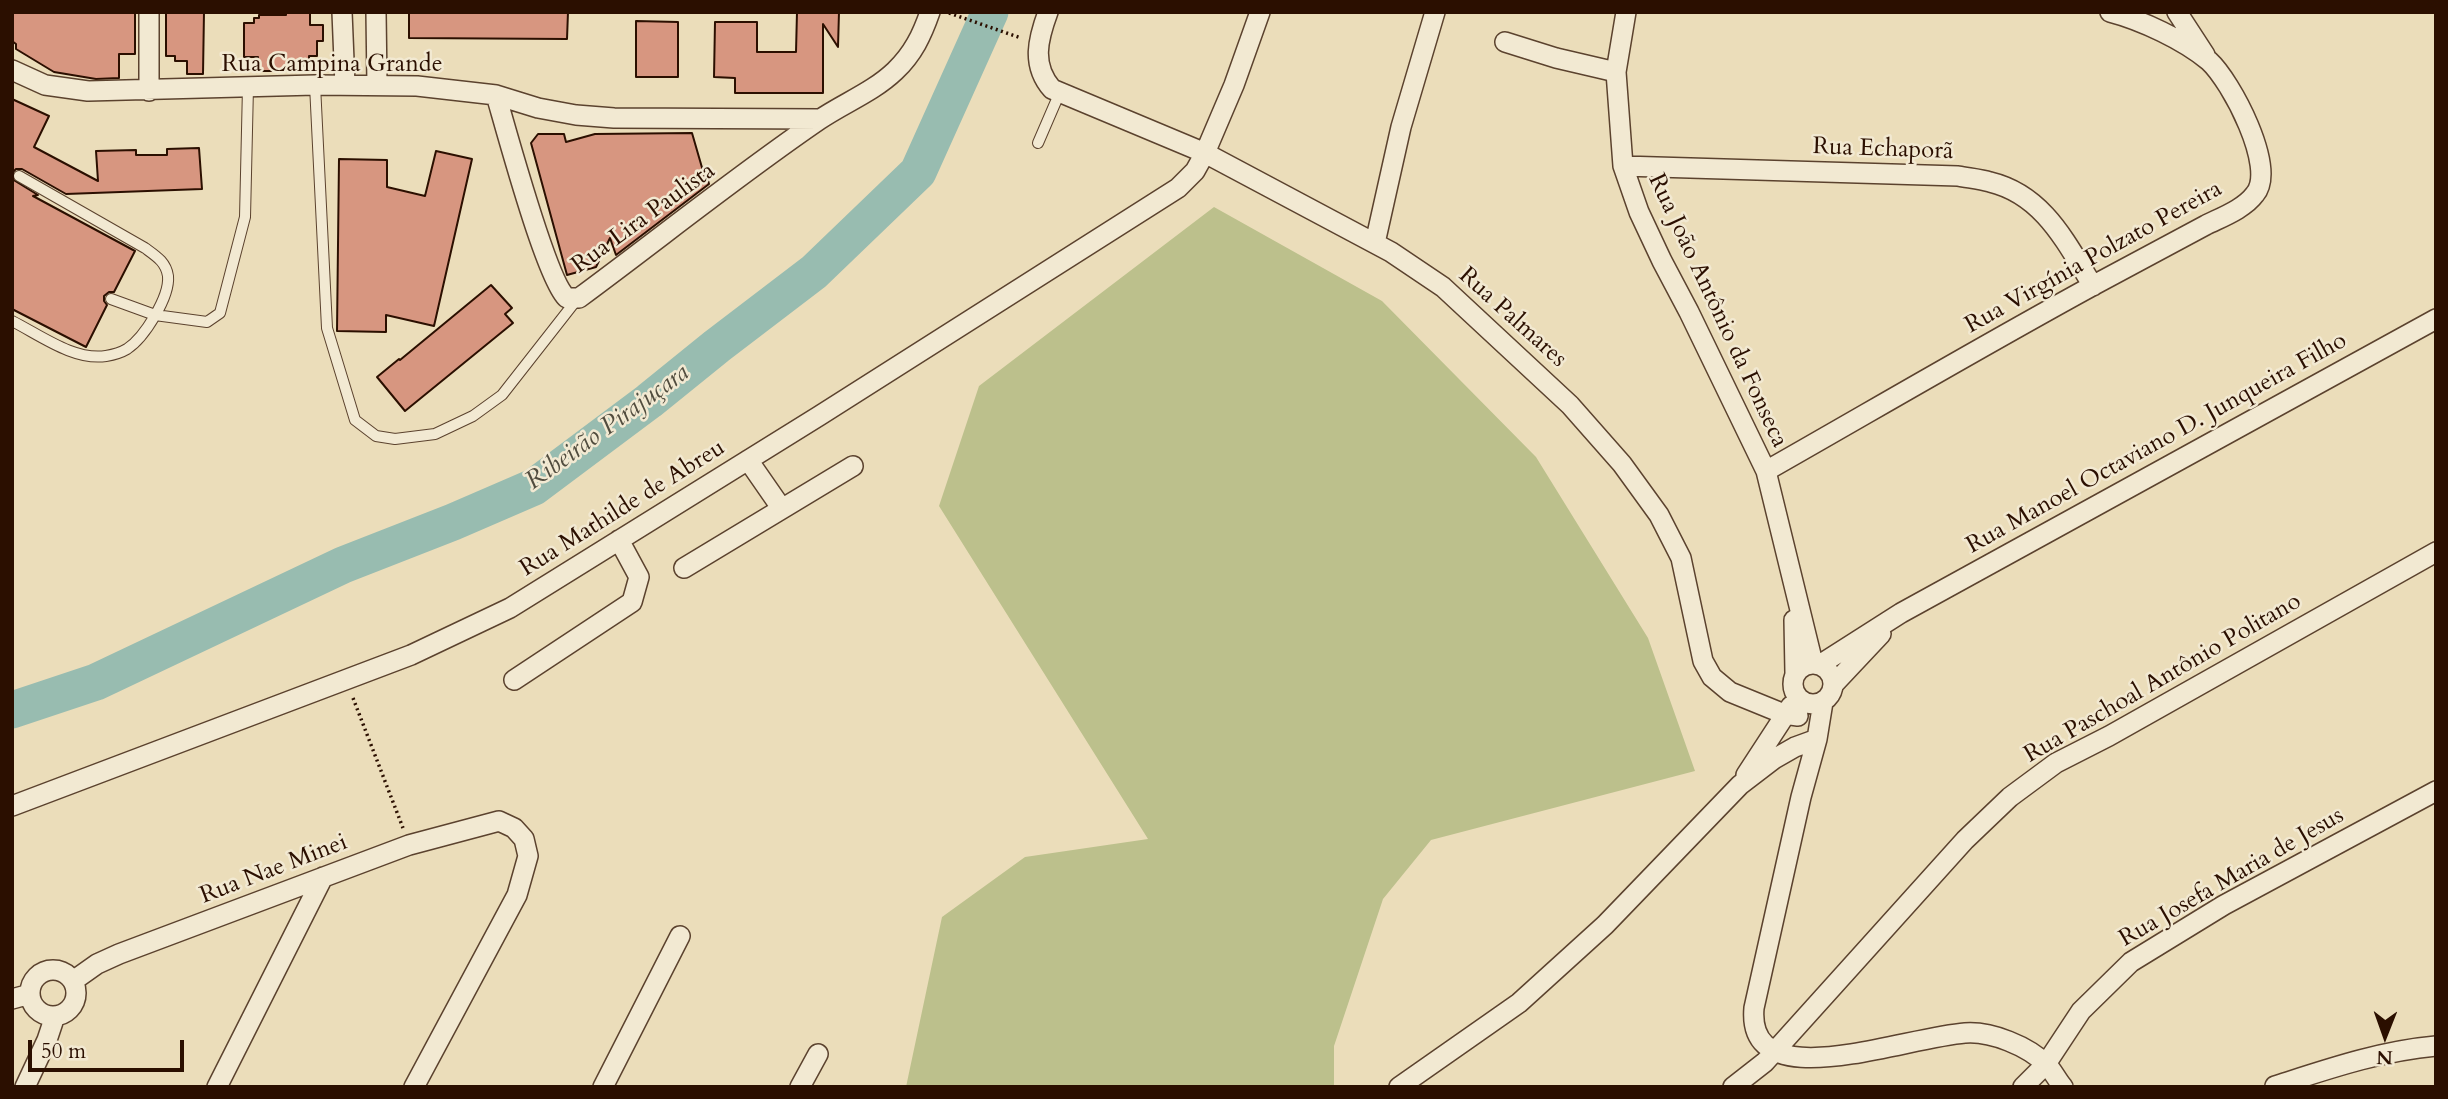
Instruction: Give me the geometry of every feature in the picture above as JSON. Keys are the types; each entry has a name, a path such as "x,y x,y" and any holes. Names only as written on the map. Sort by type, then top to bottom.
{"street":[{"path":"149,12 149,90"},
{"path":"342,12 345,85"},
{"path":"376,12 377,85"},
{"name":"Rua Lira Paulista","path":"496,95 555,282 567,298 579,298 820,119 879,84 910,55 930,12"},
{"path":"1048,12 1040,34 1038,67 1043,79 1056,90"},
{"name":"Rua Mathilde de Abreu","path":"12,806 411,655 510,608 1178,188 1195,171 1205,153 1234,85 1260,12"},
{"path":"1375,243 1401,127 1435,12"},
{"name":"Rua João Antônio da Fonseca","path":"1626,12 1616,72 1623,166 1639,212 1766,471 1786,547 1793,587 1817,664"},
{"name":"Rua Virgínia Polzato Pereira","path":"1766,471 2093,286 2231,212 2250,199 2260,186 2262,173 2248,125 2232,92 2210,62 2158,29 2110,12"},
{"path":"2177,12 2210,62"},
{"path":"1505,43 1616,72"},
{"name":"Rua Campina Grande","path":"12,70 45,85 88,91 377,85 453,89 496,95 538,108 576,115 614,118 820,119"},
{"name":"Rua Palmares","path":"1056,90 1205,153 1375,243 1443,287 1570,405 1614,454 1659,515 1681,558 1703,661 1712,677 1730,692 1796,707"},
{"name":"Rua Echaporã","path":"1623,166 1958,176 1993,182 2027,199 2050,219 2093,286"},
{"name":"Rua Manoel Octaviano D. Junqueira Filho","path":"1817,664 1901,612 2436,319"},
{"path":"748,460 782,509"},
{"path":"684,568 853,466"},
{"path":"514,680 632,603 639,578 619,540"},
{"name":"Rua Paschoal Antônio Politano","path":"1733,1087 1765,1062 1965,839 2010,797 2056,763 2109,736 2436,552"},
{"name":"Rua João Antônio da Fonseca","path":"1793,587 1795,673"},
{"name":"Rua Manoel Octaviano D. Junqueira Filho","path":"1834,684 1901,612"},
{"path":"1786,1076 1765,1062 1756,1046 1753,1029 1754,1008 1801,797 1817,739 1823,702 1834,684 1830,671 1817,664 1805,665 1795,673 1793,686 1796,707 1795,747 1801,797"},
{"path":"1399,1087 1519,1003 1605,925 1740,785 1796,707 1823,702"},
{"path":"1740,785 1795,747 1817,739"},
{"name":"Rua Josefa Maria de Jesus","path":"2023,1087 2046,1064 2081,1011 2131,962 2224,905 2436,791"},
{"name":"Rua Nae Minei","path":"73,981 97,964 119,954 323,877 409,845 499,821 514,828 524,839 528,856 517,895 414,1087"},
{"path":"218,1087 323,877"},
{"path":"603,1087 680,936"},
{"path":"46,972 61,972 73,981 76,989 73,1004 62,1014 47,1015 21,997 40,975 46,972"},
{"path":"25,1087 43,1051 55,1016"},
{"path":"1826,1075 1938,1037 1966,1033 2005,1038 2046,1064 2063,1087"},
{"path":"2275,1086 2401,1049 2436,1046"},
{"path":"800,1087 818,1054"}],"lane":[{"path":"315,85 327,328 355,420 376,436 395,439 435,434 473,416 502,395 579,298"},
{"path":"111,299 155,315 207,322 220,313 245,217 248,88"},
{"path":"1038,143 1056,90"},
{"path":"12,321 80,355 106,356 126,349 143,334 167,290 168,275 162,261 145,248 19,176"}],"path":[{"path":"953,14 1019,37"},
{"path":"346,679 409,845"}],"green space":[{"path":"1214,207 1382,301 1536,457 1648,638 1695,771 1431,840 1383,899 1334,1046 1334,1087 906,1087 942,917 1025,857 1148,839 939,506 979,386"}],"building":[{"path":"12,12 135,13 135,54 119,54 119,78 96,79 54,72 16,49 16,44 12,41"},
{"path":"166,12 204,12 203,74 187,74 187,61 175,61 175,56 166,56"},
{"path":"286,12 310,12 310,25 323,25 323,41 317,41 317,56 309,56 309,66 290,66 290,71 258,71 258,57 244,57 244,23 254,23 254,18 259,18 259,15 286,15"},
{"path":"409,12 568,12 567,39 409,38"},
{"path":"797,12 839,12 838,47 823,24 823,93 735,93 735,78 714,77 715,22 757,22 757,52 796,52"},
{"path":"636,21 678,22 678,77 636,77"},
{"path":"12,99 49,116 34,147 98,181 96,151 136,150 136,155 167,155 167,149 199,148 202,189 66,194 22,169 16,169 12,173"},
{"path":"692,133 709,184 616,255 610,238 596,267 567,275 531,143 538,134 564,134 566,142 595,134"},
{"path":"436,151 472,159 434,326 386,315 386,332 337,331 339,159 387,160 387,187 425,196"},
{"path":"12,179 38,195 33,196 135,251 114,292 104,296 107,305 86,347 12,309"},
{"path":"491,285 512,308 505,314 513,323 405,411 377,377"}],"waterway":[{"name":"Ribeirão Pirajuçara","path":"12,710 96,682 343,565 534,487 814,272 918,172 990,12"}]}
